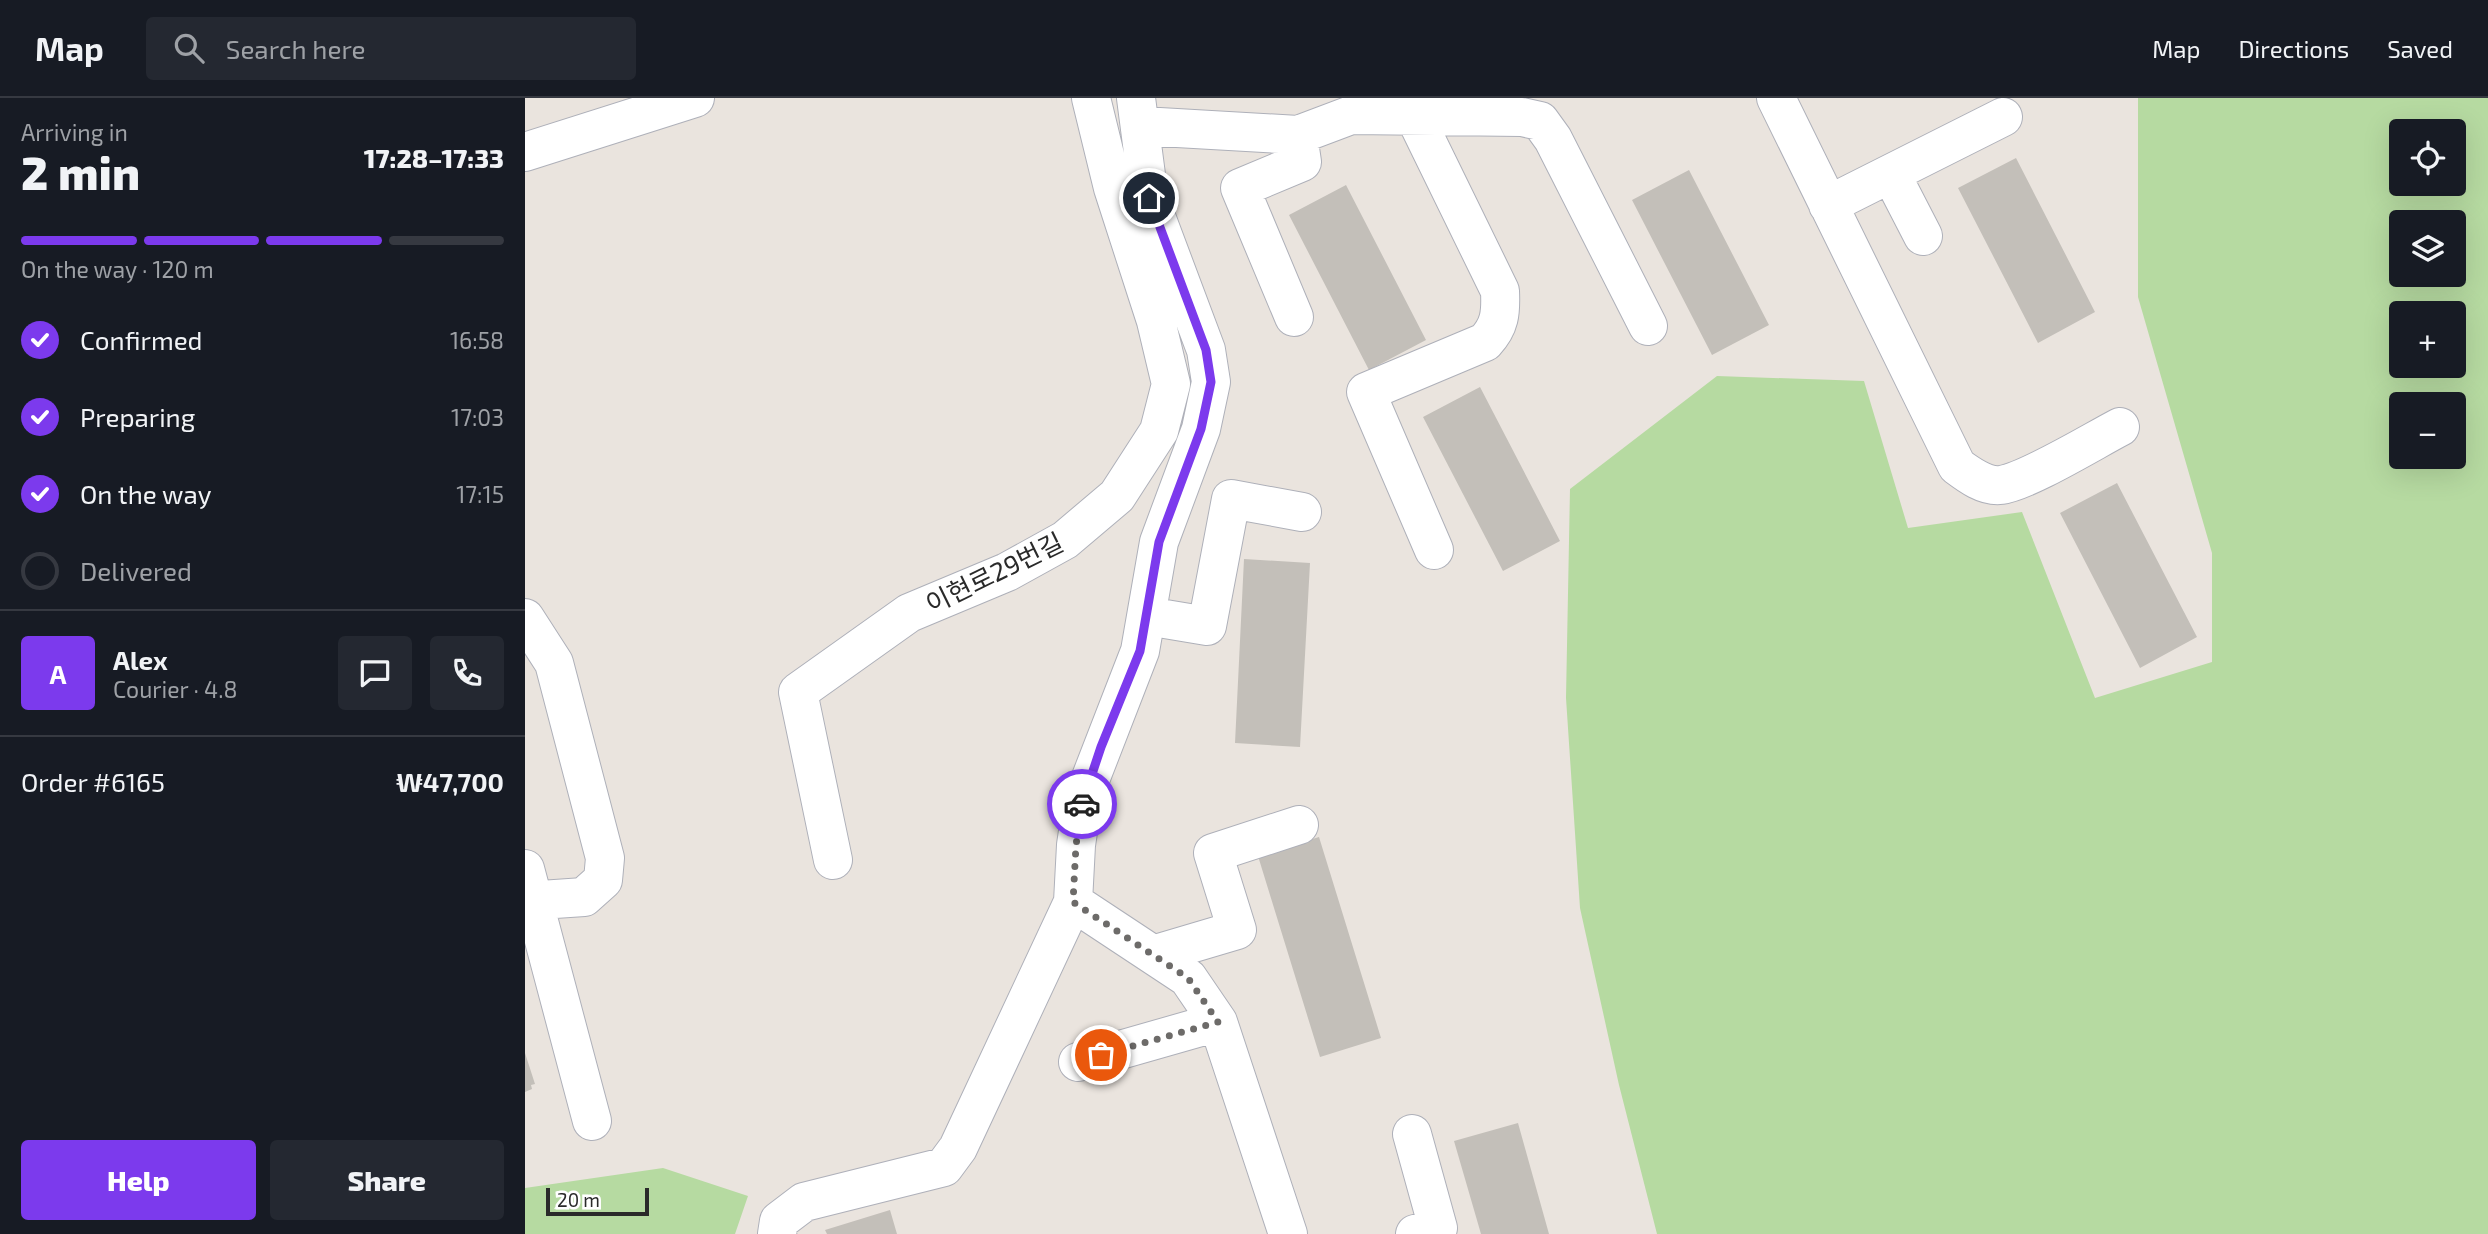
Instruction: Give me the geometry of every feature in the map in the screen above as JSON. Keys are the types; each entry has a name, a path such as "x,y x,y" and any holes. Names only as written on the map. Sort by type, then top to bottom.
{"street":[{"path":"525,152 695,98"},
{"name":"이현로29번길","path":"833,860 798,692 909,614 1007,572 1065,540 1117,496 1159,431 1171,384 1156,321 1112,188 1091,98"},
{"path":"1776,98 1957,466 1970,476 2000,485 2021,478 2120,427"},
{"path":"1405,107 1500,291 1501,313 1496,330 1485,342 1366,392 1434,550"},
{"path":"777,1234 779,1222 804,1202 944,1167 958,1148 1073,902 1076,845 1083,798 1140,651 1159,542 1201,429 1211,382 1206,350 1149,198 1139,112 1297,135 1339,111 1405,107 1541,121 1553,139 1648,326"},
{"path":"1828,205 2003,117"},
{"path":"1294,317 1240,188 1301,162 1297,135"},
{"path":"1891,174 1923,236"},
{"path":"1147,616 1207,626 1231,499 1301,512"},
{"path":"525,618 554,663 605,858 603,880 583,897 528,890 534,944 591,1121"},
{"path":"1156,954 1237,930 1213,853 1299,825"},
{"path":"1073,902 1156,954 1188,978 1218,1022 1288,1234"},
{"path":"1078,1062 1218,1022"},
{"path":"1412,1134 1438,1228 1415,1234"}],"green space":[{"path":"2138,98 2488,98 2488,1234 1657,1234 1619,1085 1580,908 1566,698 1570,489 1717,376 1864,381 1908,528 2022,512 2095,698 2212,662 2212,553 2138,297"},
{"path":"663,1168 748,1196 735,1234 525,1234 525,1188"}],"building":[{"path":"2016,158 2095,312 2038,343 1958,188"},
{"path":"1689,170 1769,325 1712,355 1632,200"},
{"path":"1346,185 1426,340 1369,370 1289,215"},
{"path":"1480,387 1560,541 1503,571 1423,417"},
{"path":"2117,483 2197,637 2140,668 2060,513"},
{"path":"1244,559 1310,563 1300,747 1235,743"},
{"path":"1319,837 1381,1038 1320,1057 1258,856"},
{"path":"525,1053 535,1084 525,1092"},
{"path":"1518,1123 1549,1234 1481,1234 1454,1141"},
{"path":"890,1210 897,1234 827,1234 825,1230"}],"way so far":[{"path":"1082,804 1076,845 1073,902 1156,954 1188,978 1218,1022 1101,1055"}],"route":[{"path":"1082,804 1101,747 1140,651 1159,542 1201,429 1211,382 1206,350 1149,198"}]}
